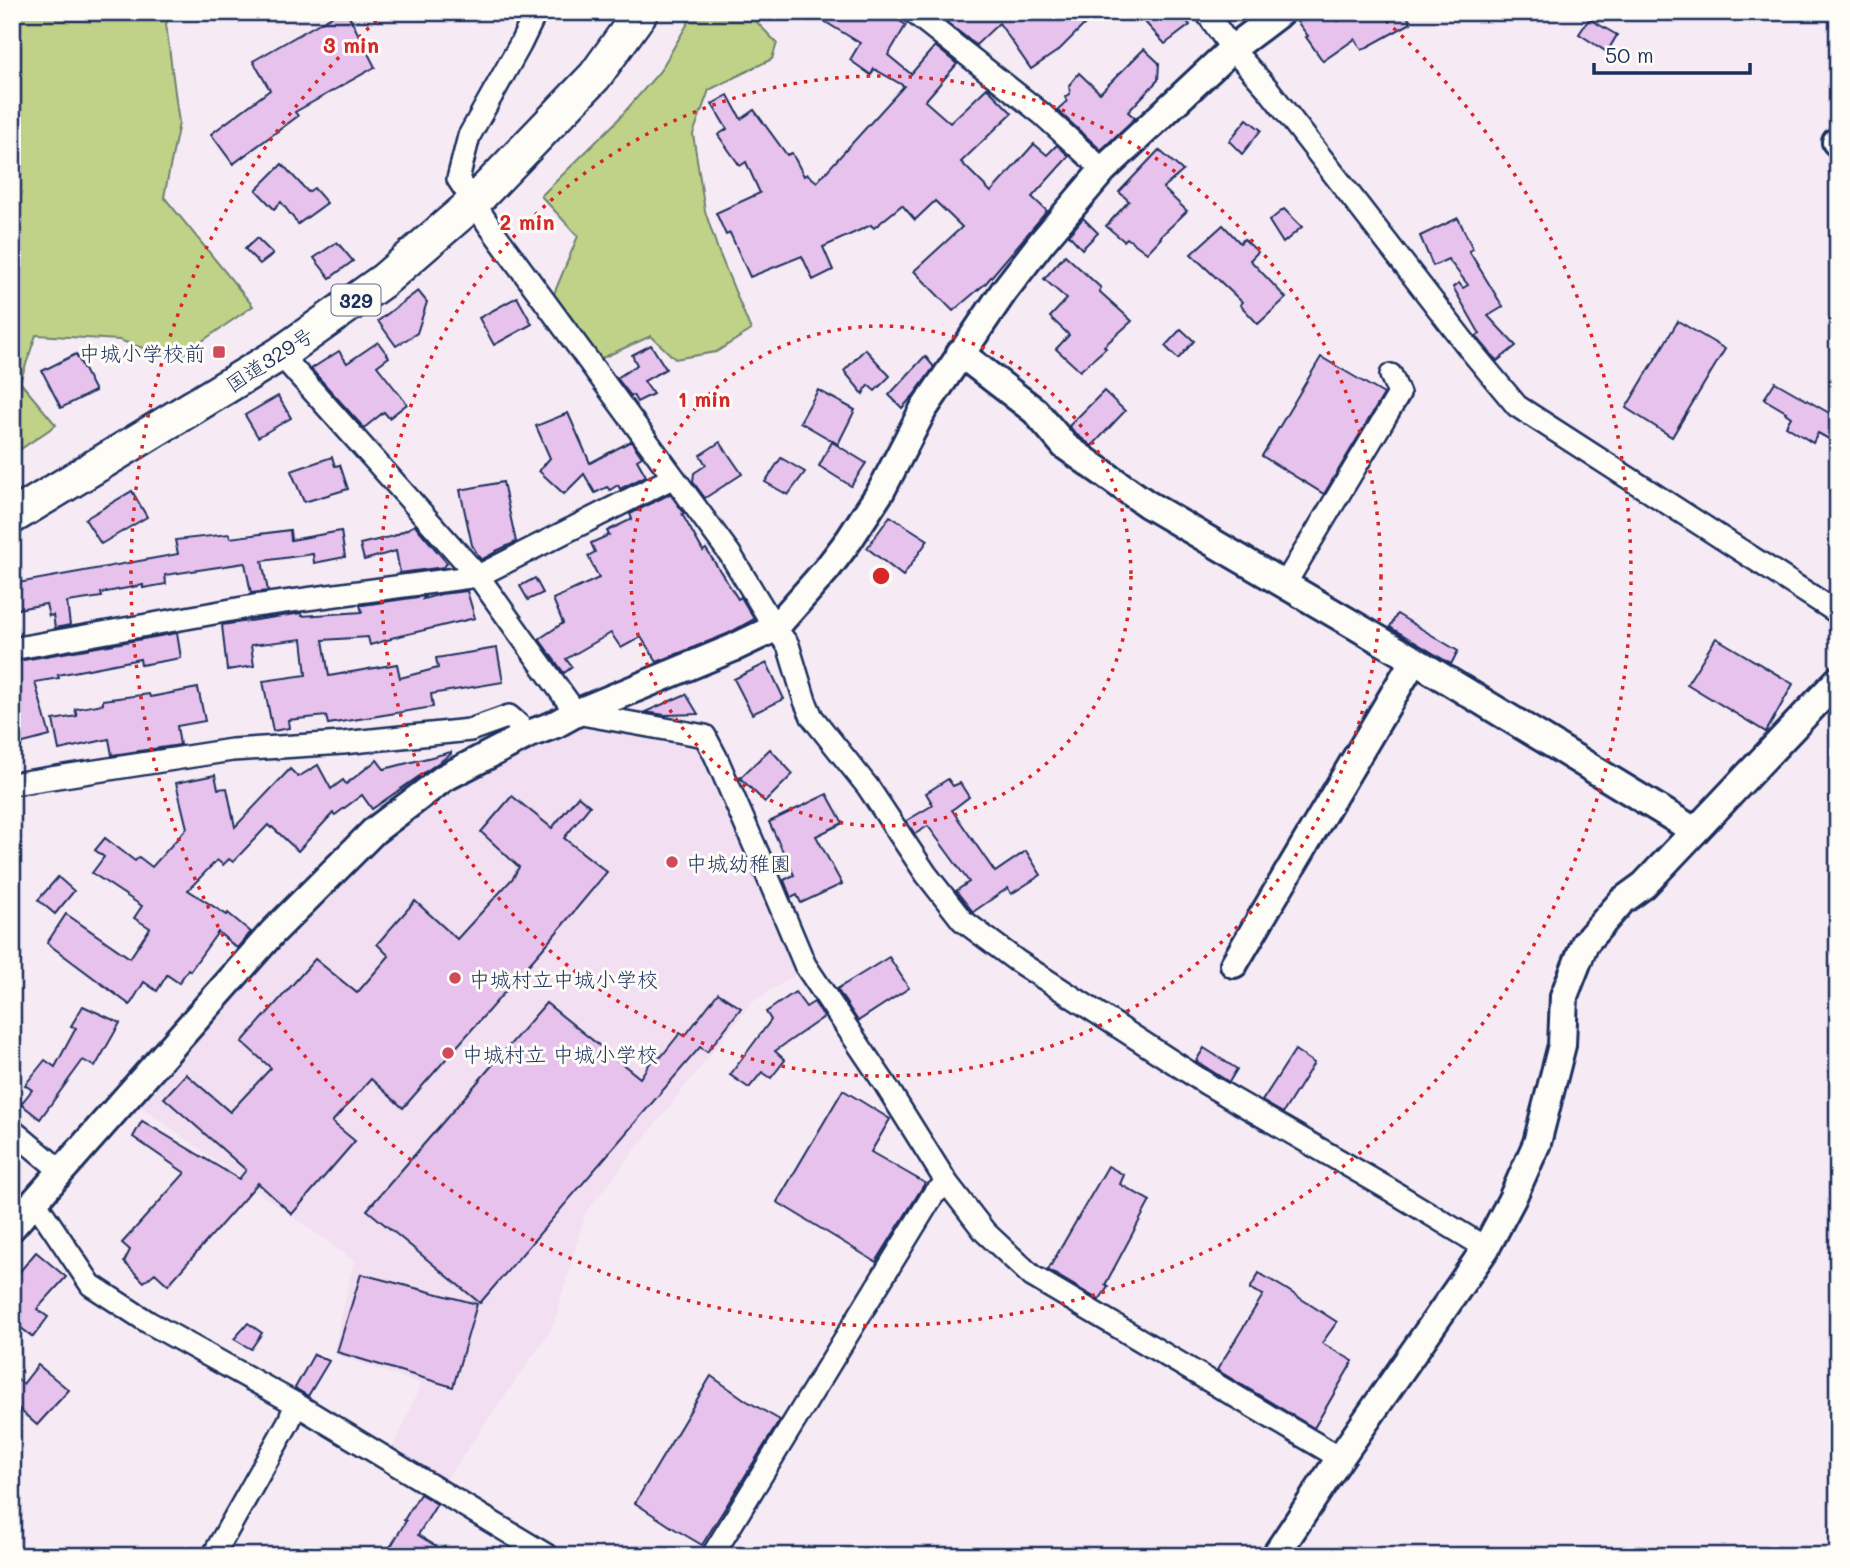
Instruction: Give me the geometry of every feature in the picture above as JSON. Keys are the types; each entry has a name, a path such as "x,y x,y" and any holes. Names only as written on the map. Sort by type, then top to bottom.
{"highway":[{"name":"国道329号","path":"12,517 280,354 384,280 473,203 594,76 641,12"}],"street":[{"path":"536,12 469,136 458,179 672,478 730,554 788,645 812,717 868,787 926,874 962,920 1017,961 1207,1084 1486,1248"},
{"path":"914,12 1042,114 1103,170"},
{"path":"1206,12 1232,49 1268,89 1517,406 1838,612"},
{"path":"12,1227 272,933 374,831 444,778 529,734 775,628 849,540 881,491 923,410 960,353 1041,243 1103,170 1232,49 1282,12"},
{"path":"960,353 1035,411 1065,446 1147,504 1414,660 1695,831"},
{"path":"280,354 478,576 576,713 705,736 805,965 947,1183 985,1232 1032,1276 1340,1458"},
{"path":"1284,584 1399,394 1391,375"},
{"path":"12,649 254,606 478,576 672,478"},
{"path":"1234,964 1414,660"},
{"path":"1275,1556 1486,1248 1512,1199 1536,1143 1562,1045 1564,996 1585,943 1622,901 1644,885 1838,680"},
{"path":"12,785 232,750 342,743 470,730 509,716 529,734"},
{"path":"12,1130 61,1171"},
{"path":"712,1556 933,1195 947,1183"},
{"path":"34,1200 91,1285 148,1322 296,1404 548,1556"},
{"path":"212,1556 296,1404"}],"shaded area":[{"name":"中城村立 中城小学校","path":"576,725 697,749 800,972 752,1002 586,1212 553,1327 446,1480 393,1448 421,1384 333,1354 354,1261 139,1105 309,910 389,838 444,798 522,750"}],"green space":[{"path":"15,12 172,12 166,24 179,123 164,197 253,306 176,359 119,340 36,335 20,382 56,425 12,455 12,25"},
{"path":"747,12 777,43 772,59 709,90 693,134 705,211 751,330 716,352 675,359 651,336 600,359 553,296 578,236 541,196 615,123 660,71 691,18"}],"building":[{"path":"339,12 347,12 375,67 295,112 298,116 233,164 211,134 270,90 253,61"},
{"path":"809,12 885,12 906,25 888,55 911,74 935,46 957,64 925,101 950,123 987,88 1012,113 961,162 991,192 1034,144 1047,155 1057,145 1069,156 1032,197 1047,211 986,283 953,311 914,271 962,227 935,201 915,220 902,205 874,228 871,225 823,247 833,270 813,280 802,256 750,277 730,233 726,235 716,213 760,193 746,162 740,166 718,135 727,129 712,104 728,95 741,119 754,110 787,155 792,153 804,176 807,174 817,182 904,86 874,69 871,75 850,60 860,43"},
{"path":"945,12 1097,12 1059,50 1031,69 999,23 976,45 940,17"},
{"path":"1152,12 1179,12 1190,25 1165,44 1143,20"},
{"path":"1303,12 1331,12 1338,21 1353,12 1405,12 1411,23 1362,50 1355,39 1323,61 1295,19"},
{"path":"1589,19 1617,35 1607,52 1579,34"},
{"path":"1144,49 1159,63 1158,80 1128,112 1135,118 1101,150 1057,110 1067,101 1065,97 1070,93 1069,85 1079,73 1100,93"},
{"path":"1247,119 1261,130 1242,154 1229,141"},
{"path":"1159,150 1183,171 1163,188 1187,211 1147,253 1127,238 1124,241 1106,226 1129,201 1119,192"},
{"path":"282,164 308,192 314,188 327,203 298,224 281,202 274,209 256,190"},
{"path":"1284,209 1302,227 1283,243 1269,221"},
{"path":"1083,218 1098,233 1082,249 1069,235"},
{"path":"1458,218 1473,249 1469,251 1503,307 1488,316 1516,346 1497,361 1476,336 1480,334 1453,287 1459,283 1463,288 1468,285 1448,259 1433,266 1420,236"},
{"path":"1223,225 1240,243 1244,239 1258,252 1250,260 1286,298 1258,324 1240,305 1242,302 1191,254"},
{"path":"257,238 273,254 260,264 245,249"},
{"path":"337,242 353,261 330,278 314,258"},
{"path":"1065,255 1132,321 1080,371 1056,349 1069,335 1050,317 1067,299 1044,279"},
{"path":"418,291 427,302 417,333 396,346 378,321"},
{"path":"517,297 532,324 494,345 479,318"},
{"path":"1678,321 1725,349 1672,437 1626,408"},
{"path":"1181,329 1194,341 1178,359 1165,346"},
{"path":"378,342 389,357 377,366 407,404 389,418 384,412 364,428 311,369 339,351 347,363"},
{"path":"651,345 666,369 644,381 653,394 637,402 617,378 637,365 632,355"},
{"path":"865,349 890,376 875,391 868,385 863,394 844,371"},
{"path":"76,354 95,391 61,408 42,371"},
{"path":"925,356 934,367 902,408 889,395"},
{"path":"1321,357 1384,394 1324,494 1262,456"},
{"path":"1775,382 1838,418 1838,444 1818,433 1813,443 1786,426 1791,417 1764,399"},
{"path":"818,390 855,410 838,444 800,422"},
{"path":"1104,391 1125,411 1092,446 1069,426"},
{"path":"278,396 291,418 258,437 245,415"},
{"path":"568,413 590,463 631,441 642,457 637,460 646,476 620,489 618,485 595,493 584,474 564,494 539,471 550,458 536,426"},
{"path":"720,442 742,474 705,498 693,482 694,473 706,465 700,455"},
{"path":"832,442 866,463 851,486 819,466"},
{"path":"332,457 335,466 340,465 348,489 304,502 291,471"},
{"path":"781,458 805,472 788,495 765,482"},
{"path":"503,482 516,542 481,560 472,545 460,490"},
{"path":"132,491 147,517 101,544 85,519"},
{"path":"670,494 684,513 682,514 703,551 706,549 754,619 727,634 657,662 641,637 621,648 611,633 566,659 572,667 564,673 539,639 563,623 553,599 599,578 588,556 595,552 591,543 609,535 607,531 632,519 630,514"},
{"path":"890,516 928,540 903,576 867,548"},
{"path":"415,525 447,563 444,567 400,573 396,551 364,560 360,544 394,536"},
{"path":"290,530 291,540 341,531 345,557 314,563 313,554 262,561 268,591 251,593 245,563 165,575 166,584 143,588 143,585 101,593 102,597 67,602 70,625 55,628 53,615 49,616 46,604 12,610 12,584 178,554 175,540 229,534 230,538"},
{"path":"535,578 543,593 528,600 520,586"},
{"path":"467,591 475,618 370,645 368,637 323,640 329,676 397,664 400,678 438,668 436,658 497,648 503,682 431,694 433,707 328,724 326,716 288,720 289,728 273,731 263,681 306,675 302,639 251,645 254,666 227,670 222,625 302,613 302,616 362,612 360,605 425,596 423,599"},
{"path":"1397,614 1458,651 1451,664 1390,627"},
{"path":"177,633 181,658 141,665 140,659 35,682 50,736 12,746 12,662"},
{"path":"1716,638 1793,684 1766,732 1687,684"},
{"path":"767,663 784,699 752,714 734,679"},
{"path":"198,688 205,721 177,726 180,745 112,755 109,739 59,750 53,720 77,716 75,709 103,704 103,700 149,694 150,697"},
{"path":"686,694 698,714 665,715 645,712"},
{"path":"770,749 793,774 765,802 740,778"},
{"path":"451,752 372,809 362,795 335,815 333,813 298,851 268,825 233,862 229,859 223,865 217,860 188,890 227,915 228,913 251,932 237,948 218,932 179,983 167,975 157,991 144,982 130,1005 47,943 66,914 130,958 150,928 134,918 142,906 92,873 104,857 95,850 105,838 135,861 139,857 152,867 187,828 176,783 215,775 218,789 227,788 235,827 290,769 298,777 318,765 331,789 343,780 346,784 377,760 384,769"},
{"path":"948,779 953,786 960,783 969,797 952,810 995,872 1026,851 1041,875 1011,894 1008,888 973,912 956,891 969,882 928,826 915,834 906,821 933,805 926,793"},
{"path":"827,794 843,823 816,836 842,884 801,903 797,895 791,898 784,880 794,875 769,822"},
{"path":"512,796 552,828 578,796 590,806 564,838 607,872 403,1108 371,1079 332,1122 355,1141 292,1214 258,1183 168,1285 155,1273 144,1282 124,1262 130,1250 122,1243 185,1173 133,1137 142,1121 239,1179 246,1170 164,1098 186,1074 230,1112 271,1068 242,1042 315,959 357,993 389,956 377,944 415,901 457,939 513,878 519,867 481,832"},
{"path":"58,877 74,891 55,914 38,900"},
{"path":"889,957 909,988 858,1021 837,989"},
{"path":"795,992 806,1007 814,1002 824,1017 775,1051 785,1060 771,1078 762,1072 749,1088 730,1075 771,1020 766,1012"},
{"path":"718,993 741,1008 707,1052 700,1047 480,1303 367,1210 546,1003 640,1078 656,1054 661,1057 680,1033 685,1036"},
{"path":"83,1006 120,1023 95,1067 83,1060 40,1119 21,1104 32,1090 25,1085 45,1060 55,1067 76,1028 71,1026"},
{"path":"1204,1048 1237,1069 1229,1082 1196,1061"},
{"path":"1295,1050 1314,1063 1283,1113 1262,1101"},
{"path":"843,1090 890,1119 871,1152 925,1183 876,1262 777,1202"},
{"path":"1108,1166 1124,1175 1120,1184 1150,1201 1099,1300 1048,1270"},
{"path":"36,1252 66,1277 37,1309 48,1317 33,1337 12,1321 12,1281"},
{"path":"1259,1273 1337,1322 1322,1343 1353,1361 1314,1428 1217,1370 1263,1295 1250,1289"},
{"path":"361,1274 477,1304 453,1387 337,1352"},
{"path":"248,1323 262,1333 251,1349 234,1339"},
{"path":"314,1354 329,1361 308,1396 295,1388"},
{"path":"38,1365 69,1390 37,1425 12,1403 12,1374 23,1384"},
{"path":"711,1376 780,1420 702,1545 635,1503"},
{"path":"420,1494 437,1504 418,1535 452,1556 385,1556 406,1521 404,1520"}],"place":[{"name":"中城小学校前","path":"219,352"},
{"name":"中城幼稚園","path":"672,862"},
{"name":"中城村立中城小学校","path":"455,978"},
{"name":"中城村立 中城小学校","path":"448,1053"}]}
